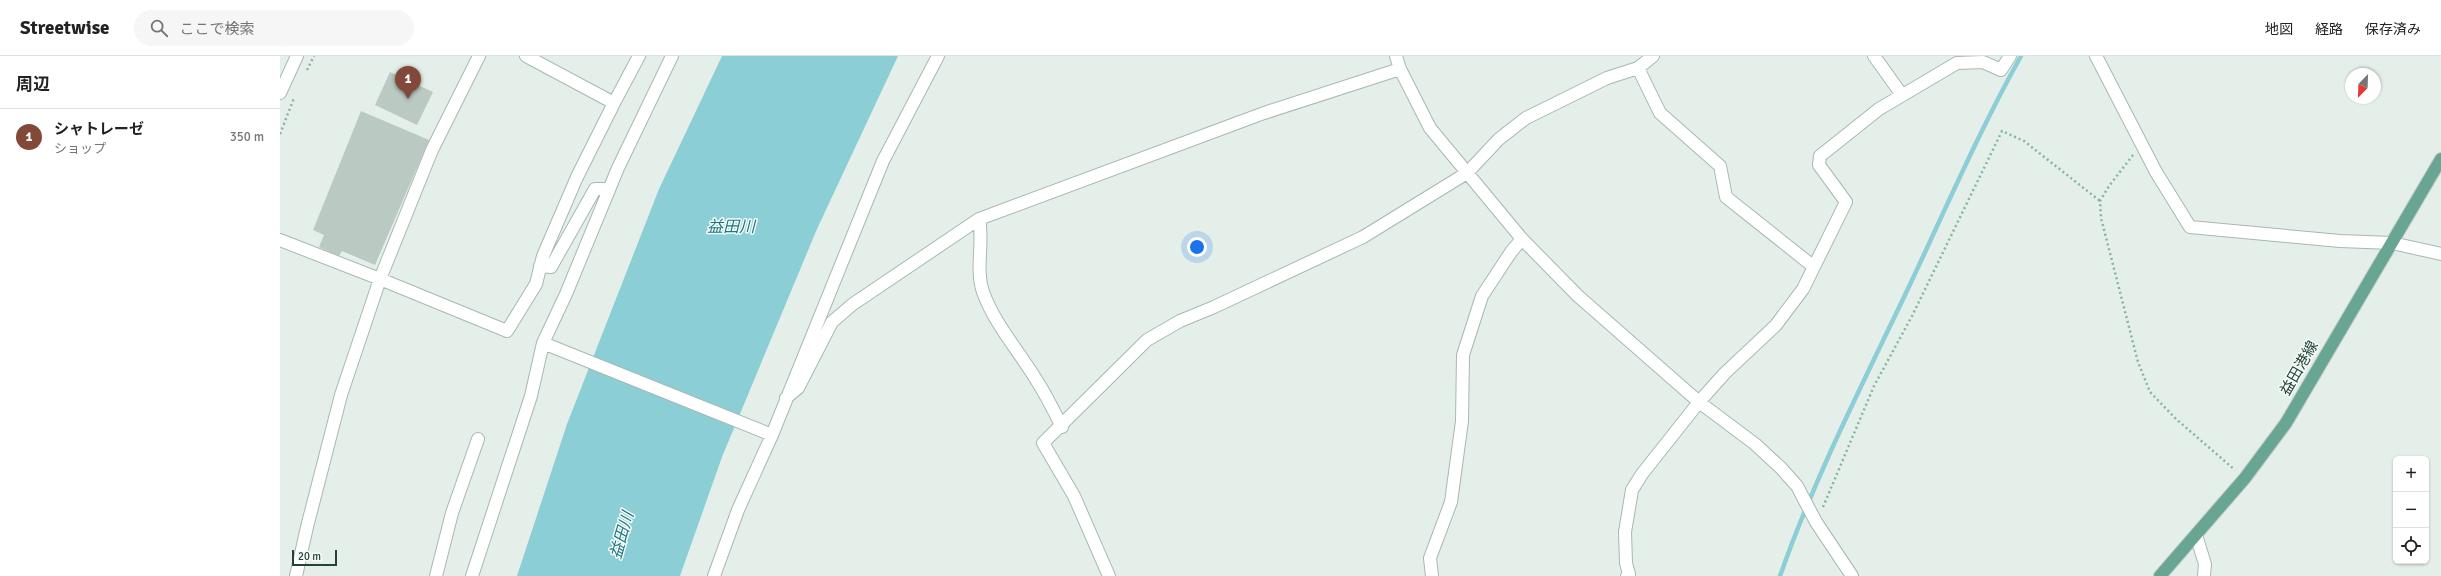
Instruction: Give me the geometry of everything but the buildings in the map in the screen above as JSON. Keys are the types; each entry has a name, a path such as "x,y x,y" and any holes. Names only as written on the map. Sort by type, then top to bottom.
{"main road":[{"name":"益田港線","path":"2160,576 2245,478 2286,423 2441,159"}],"street":[{"path":"280,93 297,56"},
{"path":"296,576 341,395 380,279 432,150 479,56"},
{"path":"526,56 614,103"},
{"path":"280,240 507,330 536,284 540,266 578,177 639,56"},
{"path":"472,576 531,396 543,343 566,294 609,189 672,56"},
{"path":"714,576 766,433 786,398 883,161 938,56"},
{"path":"1396,56 1400,69 1430,128 1522,239 1578,296 1699,402 1755,444 1781,468 1797,486 1816,522 1852,576"},
{"path":"1110,576 1074,496 1043,443 1148,340 1180,321 1214,307 1363,237 1467,173 1499,138 1526,118 1607,78 1638,68 1653,56"},
{"path":"1874,56 1902,95"},
{"path":"1626,576 1629,574 1626,563 1626,532 1632,490 1642,474 1699,402 1725,373 1776,325 1803,290 1846,202 1819,165 1820,156 1879,109 1958,63 1983,62 2001,70 2010,56"},
{"path":"2096,56 2156,172 2190,227 2348,242 2392,243 2441,254"},
{"path":"1638,68 1660,113 1720,166 1726,197 1814,267"},
{"path":"786,398 798,388 832,322 853,304 979,219 1264,113 1400,69"},
{"path":"540,266 551,267 595,189 609,189"},
{"path":"979,219 981,231 980,278 983,292 1008,338 1037,380 1062,426"},
{"path":"1432,576 1430,558 1451,502 1462,421 1463,355 1482,296 1511,252 1522,239"},
{"path":"543,343 766,433"},
{"path":"436,576 452,513 478,439"},
{"path":"2196,535 2205,564 2204,576"}],"path":[{"path":"304,76 314,56"},
{"path":"280,134 295,95"},
{"path":"1816,522 1874,386 1912,316 2002,131 2024,141 2100,202"},
{"path":"2142,144 2114,179 2100,202 2101,218 2138,362 2150,392 2176,419 2245,478"}],"water":[{"name":"益田川","path":"722,56 898,56 817,229 722,457 680,576 517,576 567,424 659,189"}],"waterway":[{"path":"1780,576 1793,540 1839,434 1975,144 2021,56"}],"place":[{"name":"シャトレーゼ","path":"408,99"}]}
